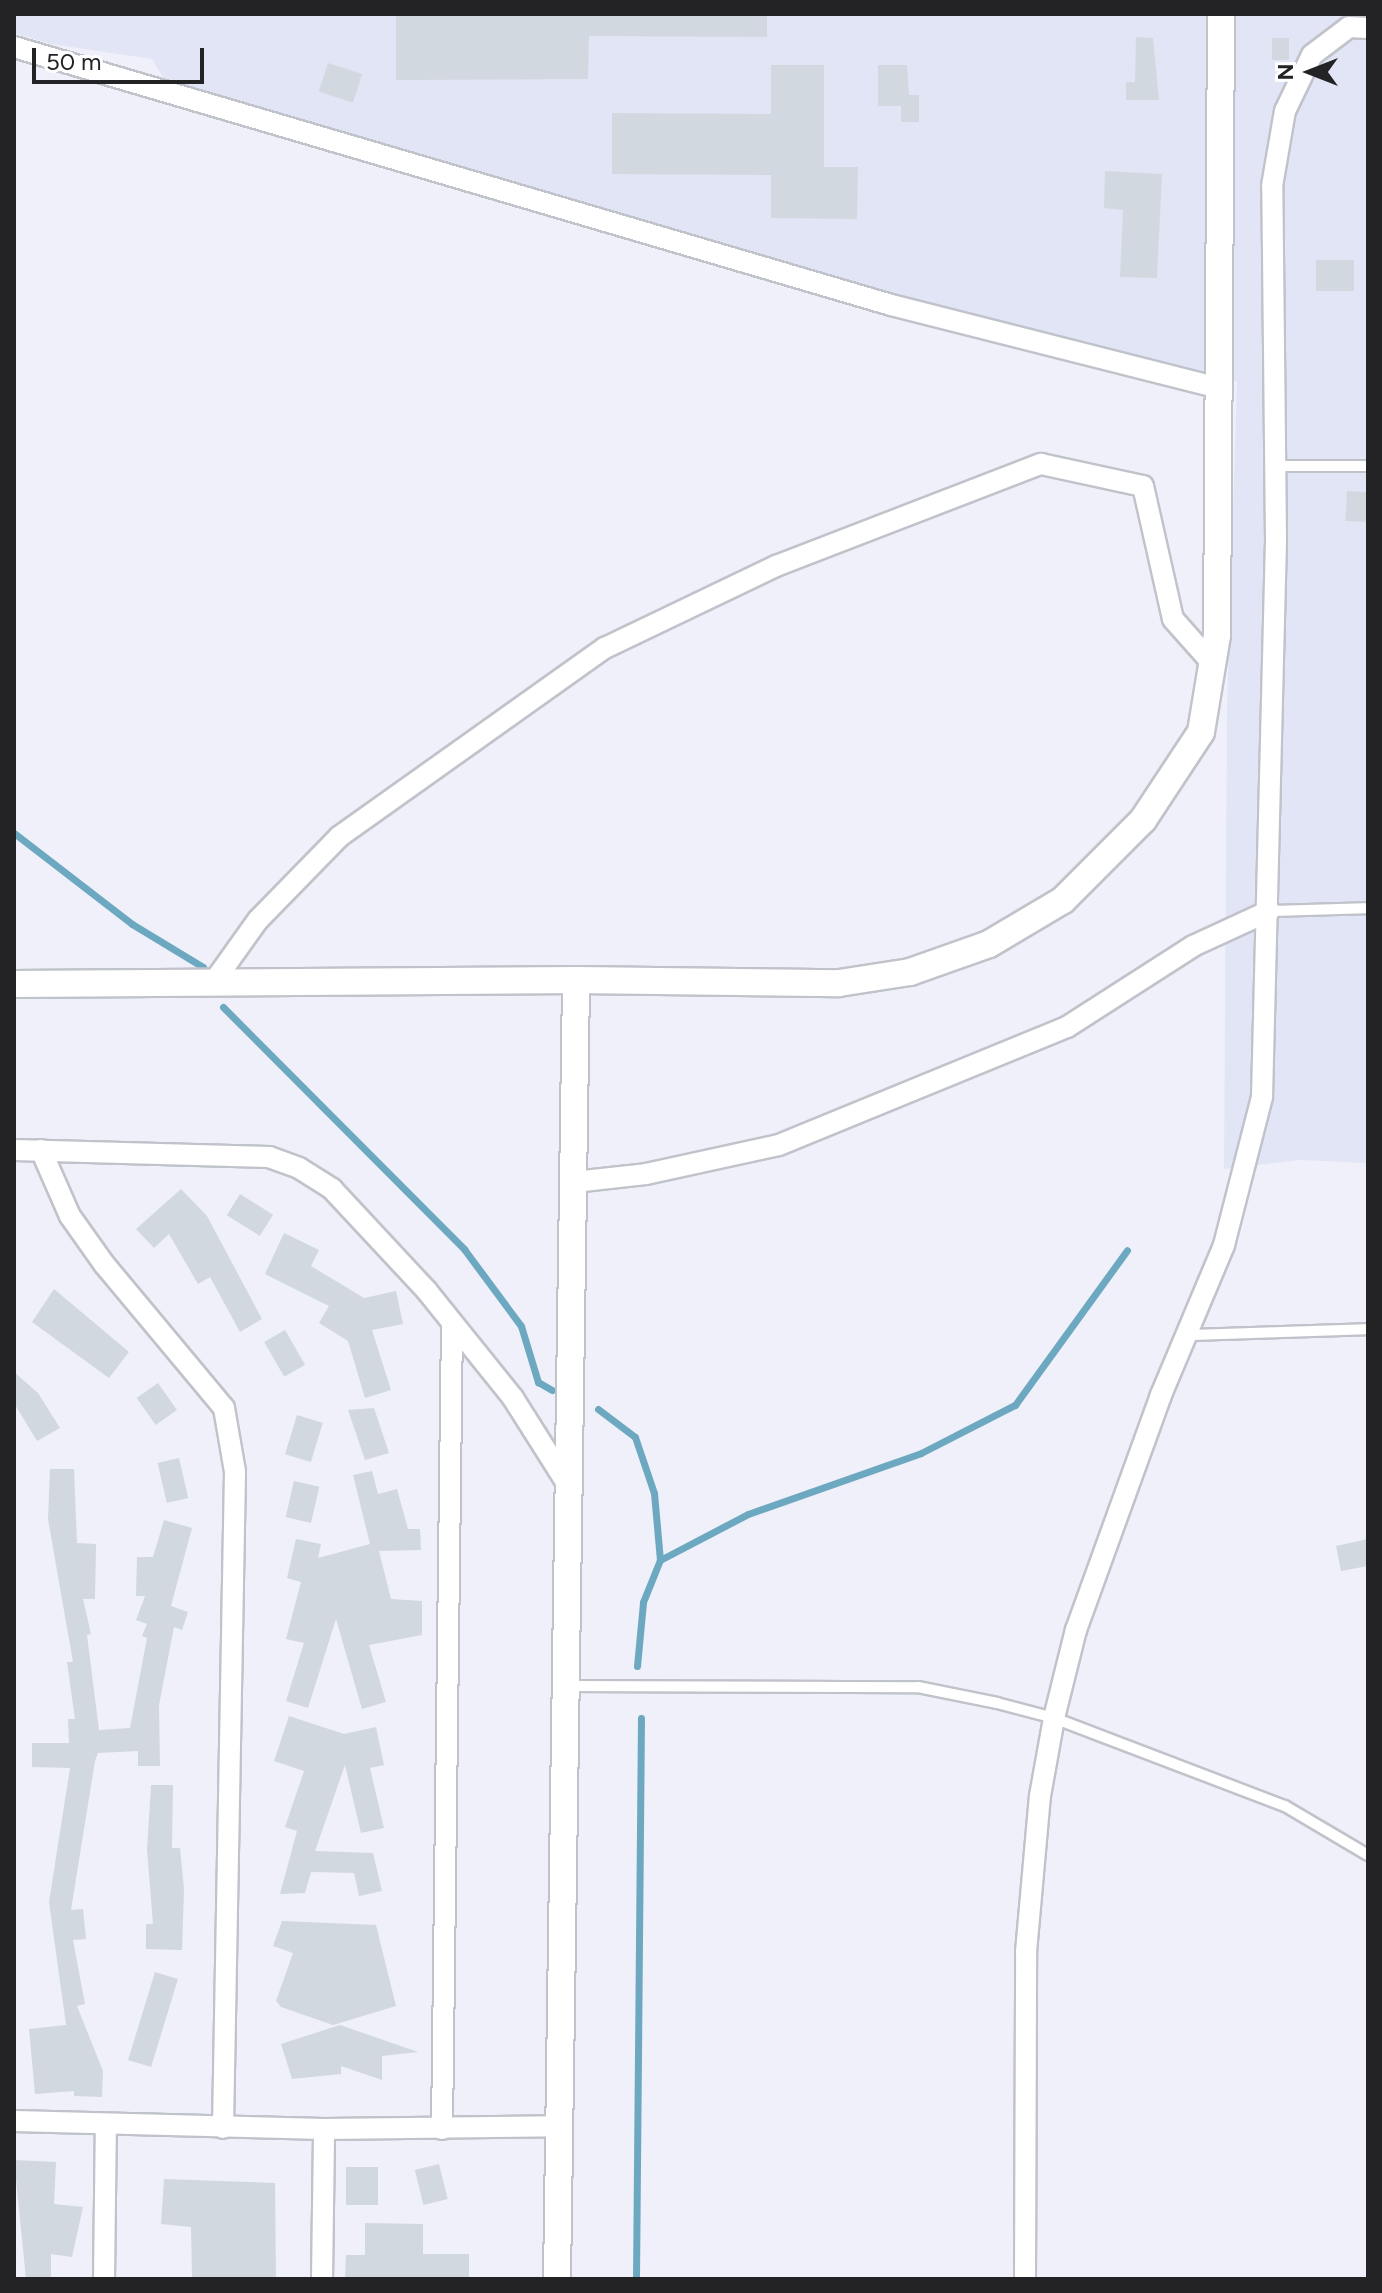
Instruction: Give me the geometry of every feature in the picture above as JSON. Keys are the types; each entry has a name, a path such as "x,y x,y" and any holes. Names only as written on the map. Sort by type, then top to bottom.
{"street":[{"path":"14,984 576,980 839,983 910,972 989,944 1063,900 1143,820 1201,732 1212,663 1219,388 1221,14"},
{"path":"1025,2279 1026,1952 1040,1796 1054,1718 1076,1630 1161,1395 1189,1335 1224,1245 1262,1097 1269,911 1275,466 1272,186 1285,111 1312,55 1349,27 1368,28"},
{"path":"14,47 891,305 1219,388"},
{"path":"213,983 258,920 340,836 605,648 776,566 1041,464 1143,486 1173,619 1212,663"},
{"path":"574,1182 646,1174 779,1145 1067,1027 1193,946 1269,911"},
{"path":"557,2279 576,980"},
{"path":"14,1150 269,1157 299,1168 332,1189 513,1398 570,1488"},
{"path":"41,1150 70,1216 104,1264 224,1408 235,1472 223,2128"},
{"path":"442,2129 452,1326"},
{"path":"14,2121 324,2129 559,2126"},
{"path":"104,2279 106,2124"},
{"path":"322,2279 324,2129"}],"lane":[{"path":"1275,466 1368,466"},
{"path":"1269,911 1368,908"},
{"path":"1189,1335 1368,1329"},
{"path":"567,1686 918,1687 1054,1718 1285,1806 1368,1855"}],"shaded area":[{"path":"14,14 1368,14 1368,1163 1300,1160 1224,1169 1227,710 1237,381 1112,369 170,89 152,59 51,44 14,33"}],"building":[{"path":"396,14 767,14 767,37 589,36 588,79 396,80"},
{"path":"1136,37 1153,38 1159,100 1126,100 1126,82 1135,82"},
{"path":"1272,38 1289,38 1289,60 1272,60"},
{"path":"328,63 362,74 353,103 319,92"},
{"path":"771,65 824,65 824,167 858,167 857,219 771,218 771,175 612,174 612,113 771,114"},
{"path":"878,65 907,65 909,95 919,95 919,122 901,122 901,106 878,106"},
{"path":"1105,171 1162,174 1157,278 1120,277 1123,210 1104,208"},
{"path":"1316,260 1354,260 1354,291 1316,291"},
{"path":"1347,491 1368,492 1366,522 1345,521"},
{"path":"181,1189 207,1216 262,1319 240,1332 210,1277 198,1284 169,1234 154,1248 136,1229"},
{"path":"240,1194 273,1215 260,1236 227,1215"},
{"path":"284,1233 319,1250 311,1266 364,1298 396,1291 403,1324 372,1330 391,1390 365,1398 348,1341 319,1323 329,1306 265,1274"},
{"path":"54,1289 129,1352 109,1378 32,1322"},
{"path":"285,1330 305,1365 284,1377 264,1342"},
{"path":"14,1372 38,1393 60,1428 37,1441 14,1403"},
{"path":"158,1383 177,1410 156,1425 137,1398"},
{"path":"374,1408 389,1453 365,1460 348,1410"},
{"path":"297,1415 323,1423 311,1462 285,1454"},
{"path":"179,1458 188,1498 167,1503 158,1463"},
{"path":"50,1469 74,1469 77,1543 96,1544 95,1599 83,1599 91,1634 87,1635 99,1730 130,1728 147,1638 142,1636 147,1624 136,1620 145,1596 136,1596 137,1557 153,1557 164,1520 192,1528 171,1606 188,1612 182,1630 174,1627 159,1705 160,1766 138,1766 138,1751 98,1753 71,1910 83,1909 86,1939 73,1940 85,2004 77,2006 103,2071 102,2097 74,2096 74,2091 35,2094 29,2029 66,2025 49,1902 70,1768 32,1767 32,1743 69,1743 68,1719 75,1719 67,1662 73,1662 48,1519"},
{"path":"372,1471 378,1494 397,1489 408,1529 420,1529 421,1550 379,1551 391,1599 422,1601 422,1635 369,1645 386,1702 362,1709 336,1619 308,1708 286,1701 304,1643 286,1639 301,1582 287,1578 296,1539 321,1544 318,1558 370,1544 353,1475"},
{"path":"294,1481 319,1487 311,1523 286,1517"},
{"path":"1368,1539 1368,1566 1341,1571 1336,1546"},
{"path":"289,1716 344,1734 376,1727 384,1765 370,1768 384,1828 361,1833 345,1765 315,1851 373,1853 382,1891 359,1896 354,1873 311,1872 305,1893 280,1894 297,1831 285,1827 304,1771 274,1761"},
{"path":"151,1785 173,1785 172,1848 180,1848 184,1889 182,1950 146,1949 146,1924 153,1924 147,1850"},
{"path":"282,1921 376,1925 396,2006 333,2025 281,2007 276,2001 293,1953 273,1946"},
{"path":"155,1972 178,1979 151,2067 128,2060"},
{"path":"340,2025 418,2052 382,2056 382,2080 341,2066 341,2074 292,2079 281,2044"},
{"path":"14,2160 56,2162 54,2204 83,2207 72,2257 51,2254 51,2279 26,2279"},
{"path":"439,2164 448,2199 423,2205 415,2170"},
{"path":"346,2167 378,2167 378,2205 346,2205"},
{"path":"164,2179 275,2183 276,2279 192,2279 191,2227 161,2224"},
{"path":"365,2223 423,2224 423,2254 469,2254 469,2279 345,2279 346,2255 365,2255"}],"waterway":[{"path":"14,833 132,924 203,967"},
{"path":"223,1007 464,1249 521,1326 538,1382 552,1390"},
{"path":"637,1666 643,1602 660,1560 748,1514 921,1453 1015,1405 1127,1250"},
{"path":"598,1409 635,1437 654,1493 660,1560"},
{"path":"636,2279 641,1718"}]}
